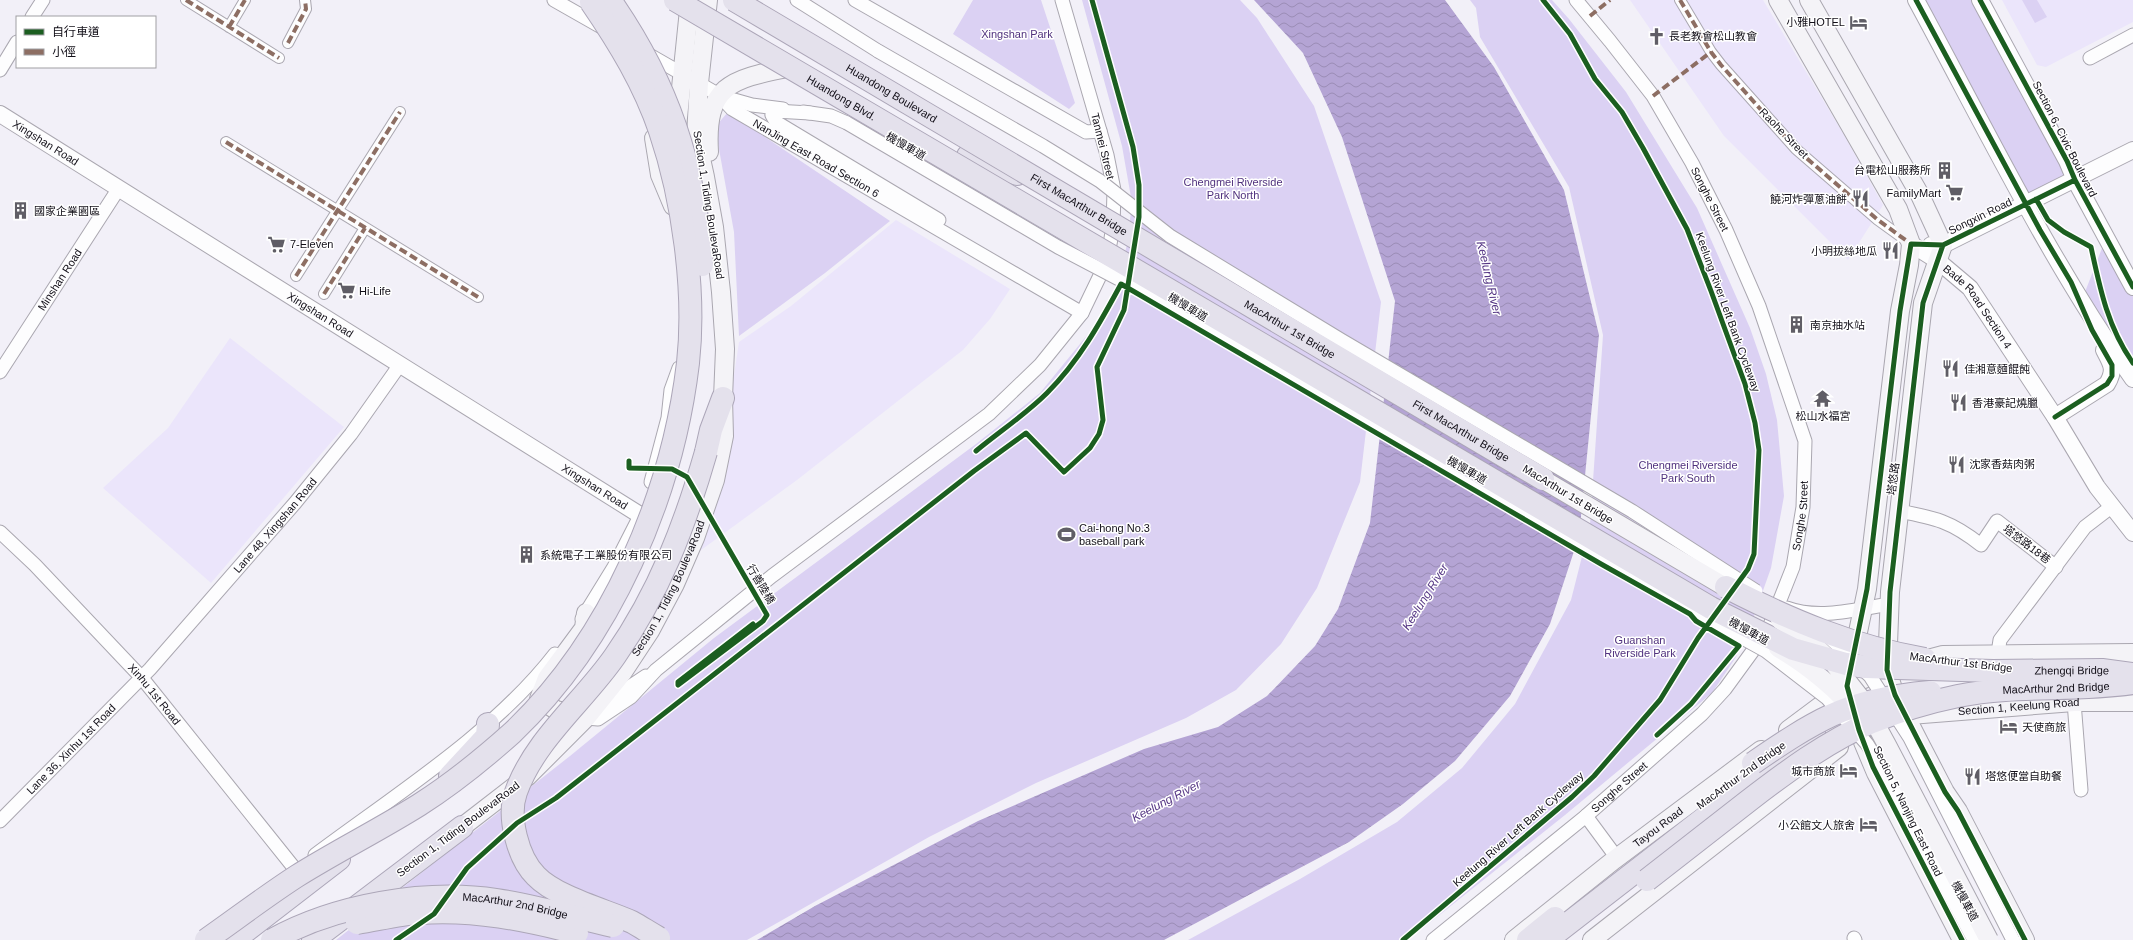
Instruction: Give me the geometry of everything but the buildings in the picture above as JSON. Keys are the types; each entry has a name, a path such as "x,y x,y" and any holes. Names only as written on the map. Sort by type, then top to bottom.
{"highway":[{"path":"204,940 297,876 421,804 492,751 544,699 581,650 614,598 638,547 662,482 676,430 688,361 690,305 686,242 676,186 660,130 641,82 619,43 589,0"},
{"path":"225,940 295,892 433,810 493,765 528,732 556,702 594,652 627,599 652,546 672,492 691,422 701,355 704,289 700,239 692,186 681,141 664,93 647,58 610,0"},
{"name":"Huandong Boulevard","path":"734,0 1048,186"},
{"path":"692,6 968,156 1048,186"},
{"name":"Huandong Blvd.","path":"692,6 1028,208"},
{"path":"968,156 1028,208"},
{"name":"MacArthur 1st Bridge","path":"1048,186 1726,588 1779,614 1835,637 1900,655 1957,664 2018,669 2108,670 2133,678"},
{"name":"Zhengqi Bridge","path":"1028,208 1710,608 1793,649 1838,662 1866,667 1993,672 2102,670 2133,678"},
{"path":"662,939 633,923 556,890 536,876 520,852 513,823 515,793 527,767 544,743 614,657 643,611 673,553 690,508 712,430 723,398"},
{"name":"MacArthur 2nd Bridge","path":"1528,940 1753,763 1793,736 1832,715 1866,703 1908,694 1957,689 2108,687 2133,678"},
{"name":"MacArthur 2nd Bridge","path":"1568,940 1783,775 1822,748 1871,723 1913,707 1960,696 2019,689 2103,688 2133,678"},
{"path":"1547,940 1814,733 1847,686"},
{"path":"437,789 487,736 488,724"},
{"name":"Section 1, Tiding BoulevaRoad","path":"234,940 379,830 437,789"},
{"name":"Section 1, Tiding BoulevaRoad","path":"313,940 462,827"},
{"name":"MacArthur 2nd Bridge","path":"272,940 289,930 341,912 394,901 452,896 496,900 550,910 662,939"},
{"name":"MacArthur 2nd Bridge","path":"308,940 356,923 419,913 470,913 524,920 607,940"}],"main road":[{"path":"671,0 692,6 788,68 1120,260 1785,652 1822,680 1852,707 1879,746 1908,795 1984,940"},
{"name":"Section 1, Tiding BoulevaRoad","path":"692,6 708,0"},
{"name":"First MacArthur Bridge","path":"748,0 808,43 870,82 1777,618 1809,640 1834,664 1862,701 1887,744 1989,940"},
{"path":"1778,0 1898,209 1911,244"},
{"name":"Bade Road Section 4","path":"1809,0 1920,195 1940,253"},
{"name":"Section 1, Tiding BoulevaRoad","path":"437,789 484,754 516,726 564,671 604,613 634,552 666,459 681,392 683,298 673,166 682,74 692,6"},
{"name":"Section 1, Tiding BoulevaRoad","path":"462,827 528,776 586,718 623,672 650,631 675,584 695,538 714,480 724,436 723,398 725,349 721,292 705,177 696,136 699,83 692,6"},
{"path":"603,28 624,55 639,81 650,112 660,175 677,216"},
{"path":"705,177 709,154 708,133 712,110 719,95 740,79 750,75 788,68"},
{"name":"塔悠路","path":"1847,686 1867,589 1900,311 1911,244"},
{"name":"塔悠路","path":"1905,716 1895,695 1887,670 1890,604 1923,303 1940,253"},
{"path":"586,613 584,628 547,678 539,699 556,710 586,718"},
{"path":"1887,670 1943,655 1998,653 2133,653"},
{"path":"1887,670 1946,676 2133,678"},
{"name":"Tayou Road","path":"1514,940 1617,858 1847,686 1887,670"},
{"name":"Section 5, Nanjing East Road","path":"1847,686 1859,730 1876,773 1962,940"},
{"name":"Section 1, Keelung Road","path":"1859,730 1905,716 2074,702 2133,702"},
{"path":"1905,716 1945,792 1958,810 2025,940"},
{"path":"1592,940 1815,767 1859,730"}],"street":[{"path":"33,16 43,0"},
{"path":"186,0 279,58"},
{"path":"230,27 246,0"},
{"path":"288,43 306,9 305,0"},
{"name":"NanJing East Road Section 6","path":"554,0 719,95 732,110 1083,310"},
{"path":"797,0 878,51 1100,181 1170,236 1335,337 1632,512 1723,572 1834,640 1870,676 1910,738 2013,940"},
{"path":"855,0 1086,132 1100,131"},
{"name":"Tanmei Street","path":"586,718 626,687 656,670 772,576 989,414 1040,365 1083,310 1106,261 1113,227 1114,190 1107,155 1062,0"},
{"name":"Songhe Street","path":"1433,940 1586,816 1702,714 1726,689 1768,630 1793,567 1803,507 1805,441 1759,306 1706,189 1653,96 1576,0"},
{"name":"Raohe Street","path":"1680,0 1711,52 1721,65 1796,149 1878,220 1911,244"},
{"path":"1916,0 2071,282 2102,335 2133,379"},
{"name":"Section 6, Civic Boulevard","path":"1980,0 2067,160 2075,180 2131,279"},
{"path":"2090,58 2133,35"},
{"path":"0,70 16,44"},
{"name":"機慢車道","path":"719,95 752,105 831,116 847,123 1058,247 1138,289 1603,561 1766,651 1827,698 1867,744 1890,781 1974,940"},
{"name":"機慢車道","path":"810,113 775,111 772,115 776,122 1083,310"},
{"path":"296,276 400,112"},
{"name":"Xingshan Road","path":"0,114 399,366 640,515"},
{"path":"226,142 478,297"},
{"name":"Songxin Road","path":"1940,253 2027,204 2133,150"},
{"name":"Minshan Road","path":"0,372 119,188"},
{"path":"324,294 366,228"},
{"name":"Bade Road Section 4","path":"1911,244 1940,253 1970,288 2055,417 2111,507 2133,533"},
{"path":"2055,417 2107,384 2112,376 2112,365 2092,330 2071,282"},
{"name":"Section 1, Tiding BoulevaRoad","path":"204,940 295,869 488,724 518,697 546,665 586,613 614,567 640,515 668,418 671,390 681,362"},
{"name":"Lane 48, Xingshan Road","path":"142,678 296,503 351,434 399,366"},
{"path":"1998,653 2000,640 2085,527 2111,507"},
{"name":"塔悠路18巷","path":"1899,511 1944,522 1962,530 1981,546 1997,521 2056,567"},
{"name":"Xinhu 1st Road","path":"0,532 35,565 142,678 295,869"},
{"path":"1778,604 1796,611 1826,613 1890,604"},
{"name":"Lane 36, Xinhu 1st Road","path":"0,821 142,678"},
{"path":"2074,702 2081,790"},
{"path":"1586,816 1617,858"}],"shaded area":[{"path":"1630,0 1763,0 1844,135 1883,205 1848,260 1724,136"},
{"path":"2002,0 2133,0 2133,22 2046,67 2037,65"},
{"path":"896,220 1010,289 990,319 963,350 797,480 697,553 720,468 739,342 791,306"},
{"path":"230,338 344,427 211,583 103,488 168,428"}],"green space":[{"name":"Xingshan Park","path":"973,0 1041,0 1075,103 1069,109 953,34"},
{"name":"Chengmei Riverside Park North","path":"1082,0 1240,0 1257,18 1314,106 1381,302 1360,482 1317,588 1281,644 1236,690 1186,718 1036,783 929,837 747,940 336,940 570,756 714,638 976,444 1040,393 1093,328 1115,288 1127,245 1132,203 1122,146"},
{"path":"1470,0 1552,0 1569,19 1626,92 1697,208 1750,328 1766,374 1777,420 1784,496 1771,568 1754,616 1736,657 1712,693 1565,815 1408,940 1188,940 1300,879 1397,822 1462,768 1515,704 1571,600 1590,525 1603,335 1569,187 1480,37 1476,8"},
{"path":"1921,0 1973,0 2067,178 2025,198"},
{"path":"2022,0 2037,0 2047,17 2035,23"},
{"path":"728,112 890,221 825,273 739,336 734,232 715,127"},
{"path":"2104,243 2133,293 2133,371 2085,292"}],"water":[{"name":"Keelung River","path":"1254,0 1445,0 1494,67 1564,190 1599,335 1579,536 1550,624 1510,696 1455,761 1403,804 1349,842 1164,940 757,940 815,906 978,821 1144,749 1218,727 1267,696 1315,646 1338,609 1370,523 1395,301 1342,137 1303,53"}],"marked path":[{"path":"186,0 279,58"},
{"path":"229,27 245,0"},
{"path":"288,43 306,9 305,0"},
{"path":"1590,16 1610,0"},
{"path":"1680,0 1711,52 1721,65 1796,149 1878,220 1911,244"},
{"path":"1653,96 1711,52"},
{"path":"296,276 400,112"},
{"path":"226,142 478,297"},
{"path":"324,294 365,228"}],"cycle path":[{"path":"396,940 434,914 467,868 517,823 556,798 974,471 1026,433 1064,472 1090,448 1099,434 1103,420 1097,367 1124,310 1139,217 1139,185 1133,147 1092,0"},
{"name":"Keelung River Left Bank Cycleway","path":"1403,940 1572,797 1594,776 1660,700 1698,638 1748,569 1754,554 1759,450 1755,423 1745,384 1711,291 1687,229 1643,148 1622,112 1595,79 1570,34 1543,0"},
{"path":"1916,0 2040,230 2071,282 2092,330 2112,365 2112,376 2107,384 2055,417"},
{"path":"1980,0 2133,287"},
{"path":"1962,940 1873,767 1859,730 1847,686 1867,589 1900,311 1911,244 1943,245 2075,180"},
{"path":"2036,199 2048,220 2064,232 2091,247 2098,278 2111,322 2124,350 2133,363"},
{"path":"1943,245 1923,303 1890,592 1887,670 1895,695 1919,742 1945,792 1958,811 2025,940"},
{"path":"976,451 1030,408 1059,381 1088,341 1121,284 1601,564 1690,614 1696,621 1739,646 1691,704 1657,735"},
{"name":"行善陸橋","path":"629,461 629,468 672,469 687,477 767,615 763,621 678,685 678,682 753,624"}],"place":[{"name":"小雅HOTEL","path":"1858,22"},
{"name":"長老教會松山教會","path":"1656,36"},
{"name":"台電松山服務所","path":"1944,170"},
{"name":"FamilyMart","path":"1954,193"},
{"name":"饒河炸彈蔥油餅","path":"1860,199"},
{"name":"國家企業園區","path":"21,211"},
{"name":"7-Eleven","path":"277,244"},
{"name":"小明拔絲地瓜","path":"1890,251"},
{"name":"Hi-Life","path":"346,291"},
{"name":"南京抽水站","path":"1797,325"},
{"name":"佳湘意麵餛飩","path":"1951,369"},
{"name":"松山水福宮","path":"1823,398"},
{"name":"香港豪記燒臘","path":"1959,403"},
{"name":"沈家香菇肉粥","path":"1956,464"},
{"name":"Cai-hong No.3 baseball park","path":"1066,534"},
{"name":"系統電子工業股份有限公司","path":"527,555"},
{"name":"天使商旅","path":"2009,727"},
{"name":"城市商旅","path":"1848,771"},
{"name":"塔悠便當自助餐","path":"1972,776"},
{"name":"小公館文人旅舍","path":"1868,825"}],"park label":[{"name":"Chengmei Riverside Park South","path":"1688,471"},
{"name":"Guanshan Riverside Park","path":"1640,646"}]}
